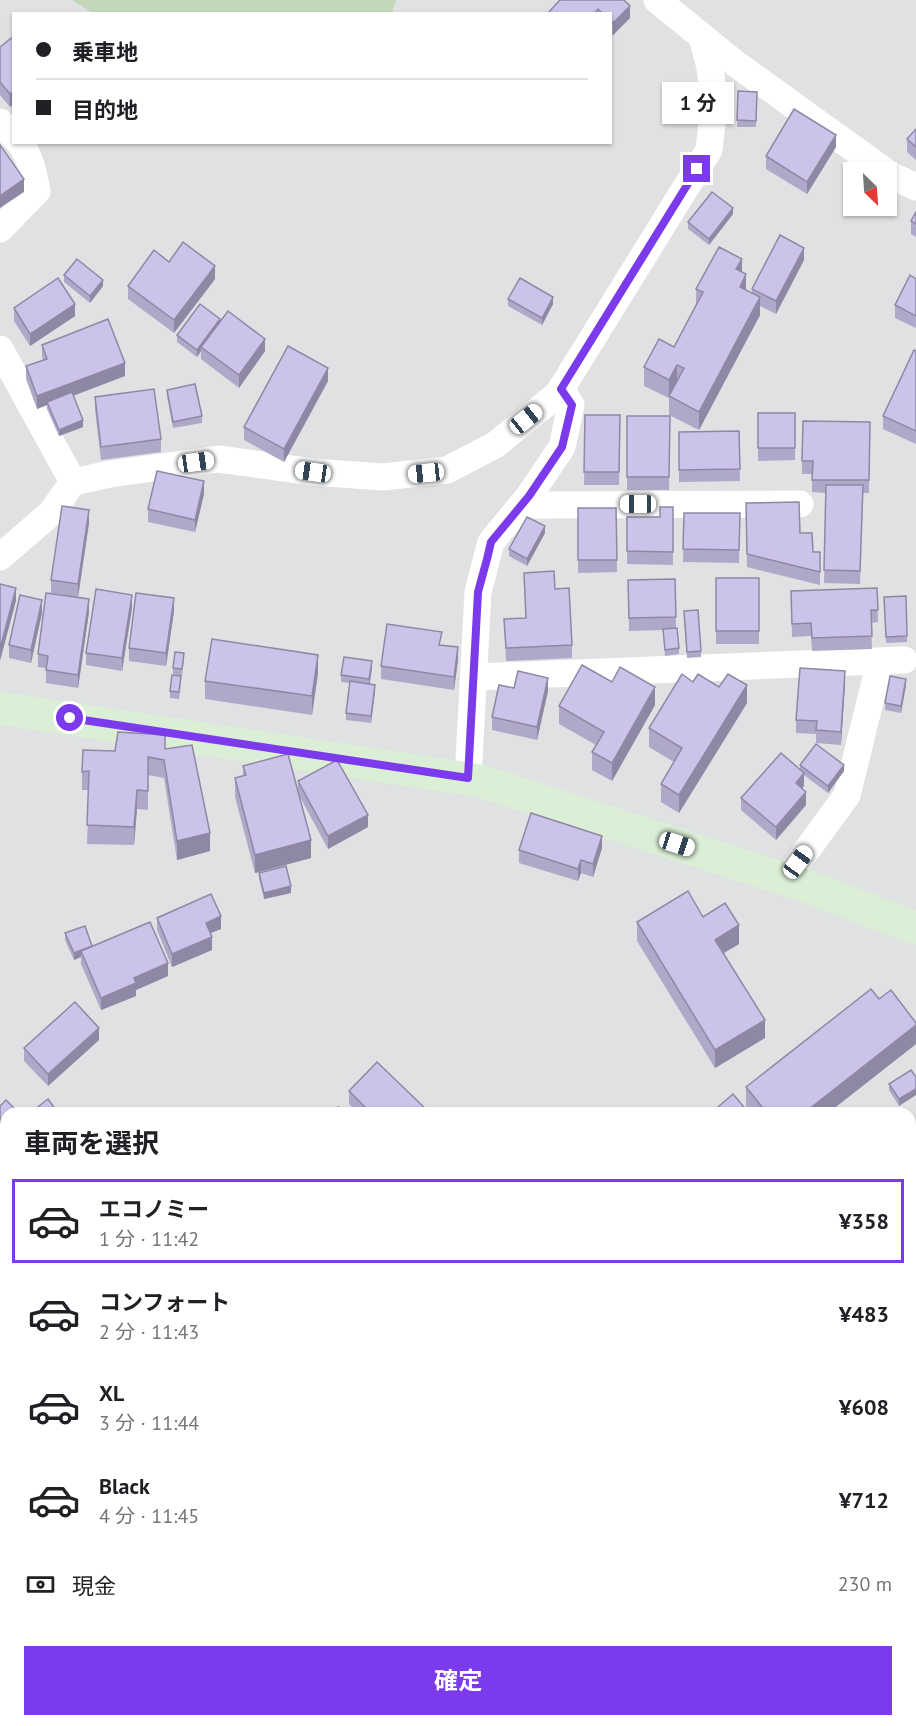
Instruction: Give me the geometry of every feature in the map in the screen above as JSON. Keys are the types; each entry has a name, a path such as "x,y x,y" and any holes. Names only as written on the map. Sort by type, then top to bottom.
{"street":[{"path":"657,0 736,64 871,162"},
{"path":"0,557 51,513 73,482 110,474 218,459 313,472 383,477 447,470 495,445 558,394 709,150 714,105 710,67 702,37"},
{"path":"0,122 12,135"},
{"path":"0,229 37,190 34,171 20,144"},
{"path":"897,178 916,187"},
{"path":"0,349 73,482"},
{"path":"468,778 478,592 491,542 522,505 562,447 572,405 561,389"},
{"path":"522,505 800,504"},
{"path":"474,677 892,660 847,795 786,879"},
{"path":"0,708 468,778 493,784 786,879 916,928"}],"green space":[{"path":"72,0 396,0 393,12 91,12"}],"building":[{"path":"560,0 624,0 630,6 613,23 612,12 601,12 598,9 596,12 549,12"},
{"path":"12,38 12,93 10,94 0,82 0,47"},
{"path":"738,91 757,92 756,121 737,120"},
{"path":"794,109 836,135 807,182 766,156"},
{"path":"916,129 916,147 907,139"},
{"path":"0,145 24,179 0,196"},
{"path":"712,192 733,208 709,239 688,222"},
{"path":"916,212 916,224 911,221"},
{"path":"780,235 804,248 776,301 752,289"},
{"path":"183,242 215,266 174,320 128,286 154,250 169,262"},
{"path":"719,247 742,259 736,269 746,274 740,287 760,297 699,412 669,396 684,368 677,365 669,380 644,367 659,339 674,347 703,292 696,289"},
{"path":"77,259 103,280 90,296 64,275"},
{"path":"910,275 916,279 916,316 895,305"},
{"path":"58,278 75,304 30,334 14,308"},
{"path":"520,278 553,297 542,318 508,299"},
{"path":"200,304 220,319 197,350 177,335"},
{"path":"228,311 265,339 239,375 201,347"},
{"path":"108,319 125,363 37,396 26,366 47,359 42,345"},
{"path":"288,346 328,368 284,449 244,427"},
{"path":"914,350 916,351 916,431 883,416"},
{"path":"195,384 202,416 173,422 167,390"},
{"path":"154,389 161,439 101,447 95,397"},
{"path":"72,392 83,420 59,430 47,402"},
{"path":"758,413 795,413 795,448 758,448"},
{"path":"585,415 620,415 619,472 584,472"},
{"path":"627,416 670,416 669,477 627,477"},
{"path":"803,421 870,422 869,480 812,480 813,461 802,461"},
{"path":"739,431 740,469 679,470 679,432"},
{"path":"157,471 204,481 195,520 148,509"},
{"path":"826,485 863,485 860,571 824,570"},
{"path":"799,502 800,533 812,533 813,552 820,552 820,572 747,554 746,503"},
{"path":"62,506 89,510 78,584 51,580"},
{"path":"660,507 673,507 673,552 627,551 627,517 660,517"},
{"path":"578,508 616,508 617,560 578,560"},
{"path":"684,513 740,513 739,550 683,549"},
{"path":"527,517 545,526 527,559 509,549"},
{"path":"554,571 555,589 569,588 572,645 506,648 504,619 526,618 524,573"},
{"path":"716,578 759,578 759,631 716,631"},
{"path":"675,579 676,617 629,618 628,580"},
{"path":"0,584 16,588 0,649"},
{"path":"877,588 878,610 871,610 872,636 812,638 811,623 792,624 791,591"},
{"path":"96,589 132,595 122,658 86,653"},
{"path":"46,593 89,599 78,675 46,670 48,656 38,654"},
{"path":"136,593 174,598 166,653 129,648"},
{"path":"20,595 42,600 31,650 9,645"},
{"path":"906,596 907,636 886,637 884,597"},
{"path":"698,610 701,651 687,652 684,611"},
{"path":"387,624 442,632 439,645 458,647 454,677 381,666"},
{"path":"677,628 679,648 665,650 663,629"},
{"path":"212,639 318,655 312,696 205,681"},
{"path":"175,652 184,653 182,669 173,668"},
{"path":"344,657 372,661 369,679 341,675"},
{"path":"582,665 612,682 620,667 655,687 612,763 592,752 604,732 559,706"},
{"path":"800,668 845,671 841,732 816,730 817,721 796,720"},
{"path":"518,671 548,678 537,727 492,717 499,685 514,688"},
{"path":"682,674 693,682 698,674 719,687 728,674 747,685 679,795 661,784 682,748 649,728"},
{"path":"172,675 181,676 179,692 170,691"},
{"path":"890,676 906,679 901,706 885,703"},
{"path":"350,681 375,685 371,716 346,713"},
{"path":"118,732 165,735 165,749 192,745 210,833 177,841 164,760 148,757 148,791 137,790 134,827 87,825 89,771 82,772 83,750 115,751"},
{"path":"816,744 844,765 828,786 800,765"},
{"path":"781,753 804,773 796,783 806,792 776,827 741,798"},
{"path":"288,754 311,840 255,855 235,778 246,775 243,766"},
{"path":"337,760 368,815 328,836 298,781"},
{"path":"531,813 602,836 593,864 581,860 578,869 519,850"},
{"path":"286,866 291,886 264,893 259,873"},
{"path":"688,891 703,917 725,903 739,925 715,940 765,1020 715,1050 637,922"},
{"path":"211,894 221,916 206,923 212,937 172,954 157,918"},
{"path":"150,922 168,963 134,978 136,983 101,998 81,951"},
{"path":"85,926 92,946 74,953 65,933"},
{"path":"871,989 879,999 891,990 916,1023 812,1107 762,1107 746,1087"},
{"path":"75,1002 99,1028 48,1074 24,1048"},
{"path":"377,1062 424,1107 365,1107 349,1091"},
{"path":"911,1070 916,1077 916,1089 899,1099 889,1084"},
{"path":"733,1094 744,1107 718,1107"},
{"path":"48,1099 54,1107 38,1107"},
{"path":"6,1100 13,1107 0,1107"}],"route":[{"path":"70,718 468,778 478,592 491,542 529,496 562,447 572,405 561,389 697,169"}]}
